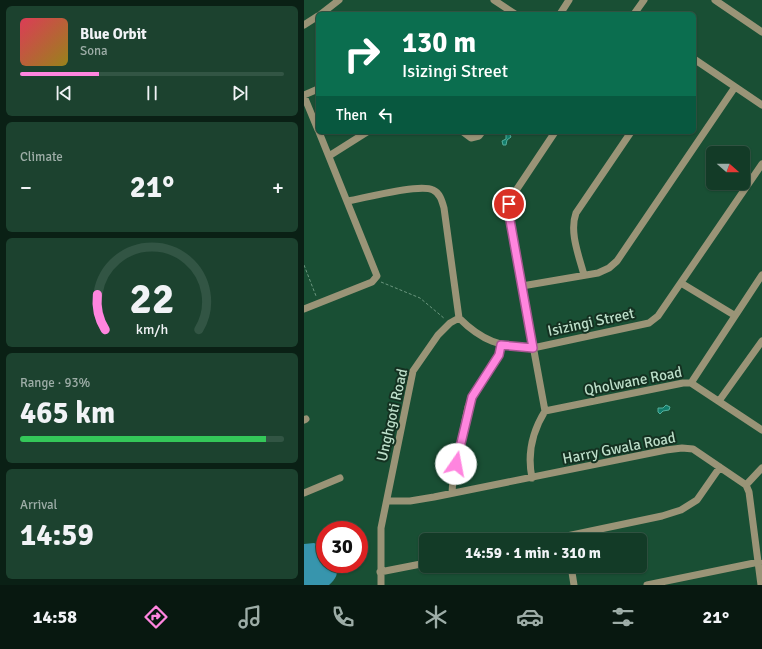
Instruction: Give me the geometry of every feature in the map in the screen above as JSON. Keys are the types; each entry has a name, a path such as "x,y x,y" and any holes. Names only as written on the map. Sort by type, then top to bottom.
{"street":[{"path":"324,12 339,0"},
{"path":"494,0 512,12"},
{"path":"561,12 569,0"},
{"path":"635,12 644,0"},
{"path":"715,0 762,32"},
{"path":"304,25 316,17"},
{"path":"696,60 762,105"},
{"path":"522,286 584,275 609,268 617,261 735,87"},
{"path":"316,89 304,96 306,110 316,128"},
{"path":"304,309 375,280 376,272 319,134"},
{"path":"329,156 364,134"},
{"path":"466,134 471,138 475,138 480,134"},
{"path":"532,478 529,464 530,450 535,432 545,411 508,209 513,195 554,134"},
{"path":"584,275 573,221 576,213 630,134"},
{"name":"Isizingi Street","path":"459,318 480,336 501,345 533,348 649,323 658,316 762,164"},
{"path":"348,201 415,187 433,190 440,196 444,208 459,318"},
{"name":"Qholwane Road","path":"545,411 683,383 691,383 762,274"},
{"path":"681,283 734,315"},
{"name":"Unghgoti Road","path":"381,585 380,538 413,371 430,346 450,323 459,318"},
{"path":"719,401 762,341"},
{"path":"452,493 453,478 468,407 472,397 499,355 501,345"},
{"path":"691,383 762,430"},
{"name":"Harry Gwala Road","path":"387,501 410,501 682,448 696,451 746,485"},
{"path":"588,533 662,516 691,506 698,500 720,467"},
{"path":"761,585 752,502 746,485 762,468"},
{"path":"304,493 340,478"},
{"path":"647,585 759,562"},
{"path":"380,572 419,564"},
{"path":"572,573 574,585"}],"path":[{"path":"304,265 319,303"},
{"path":"375,280 420,298 450,323"}],"water":[{"path":"304,544 316,544 316,573 336,573 329,585 304,585"}],"building":[{"path":"506,134 510,134 511,137 507,140 506,145 503,145 502,141 506,139"},
{"path":"666,405 670,407 669,410 663,411 660,414 658,412 658,408 663,408"}],"route":[{"path":"456,464 468,407 472,397 499,355 501,345 517,348 533,348 508,209 509,204"}]}
